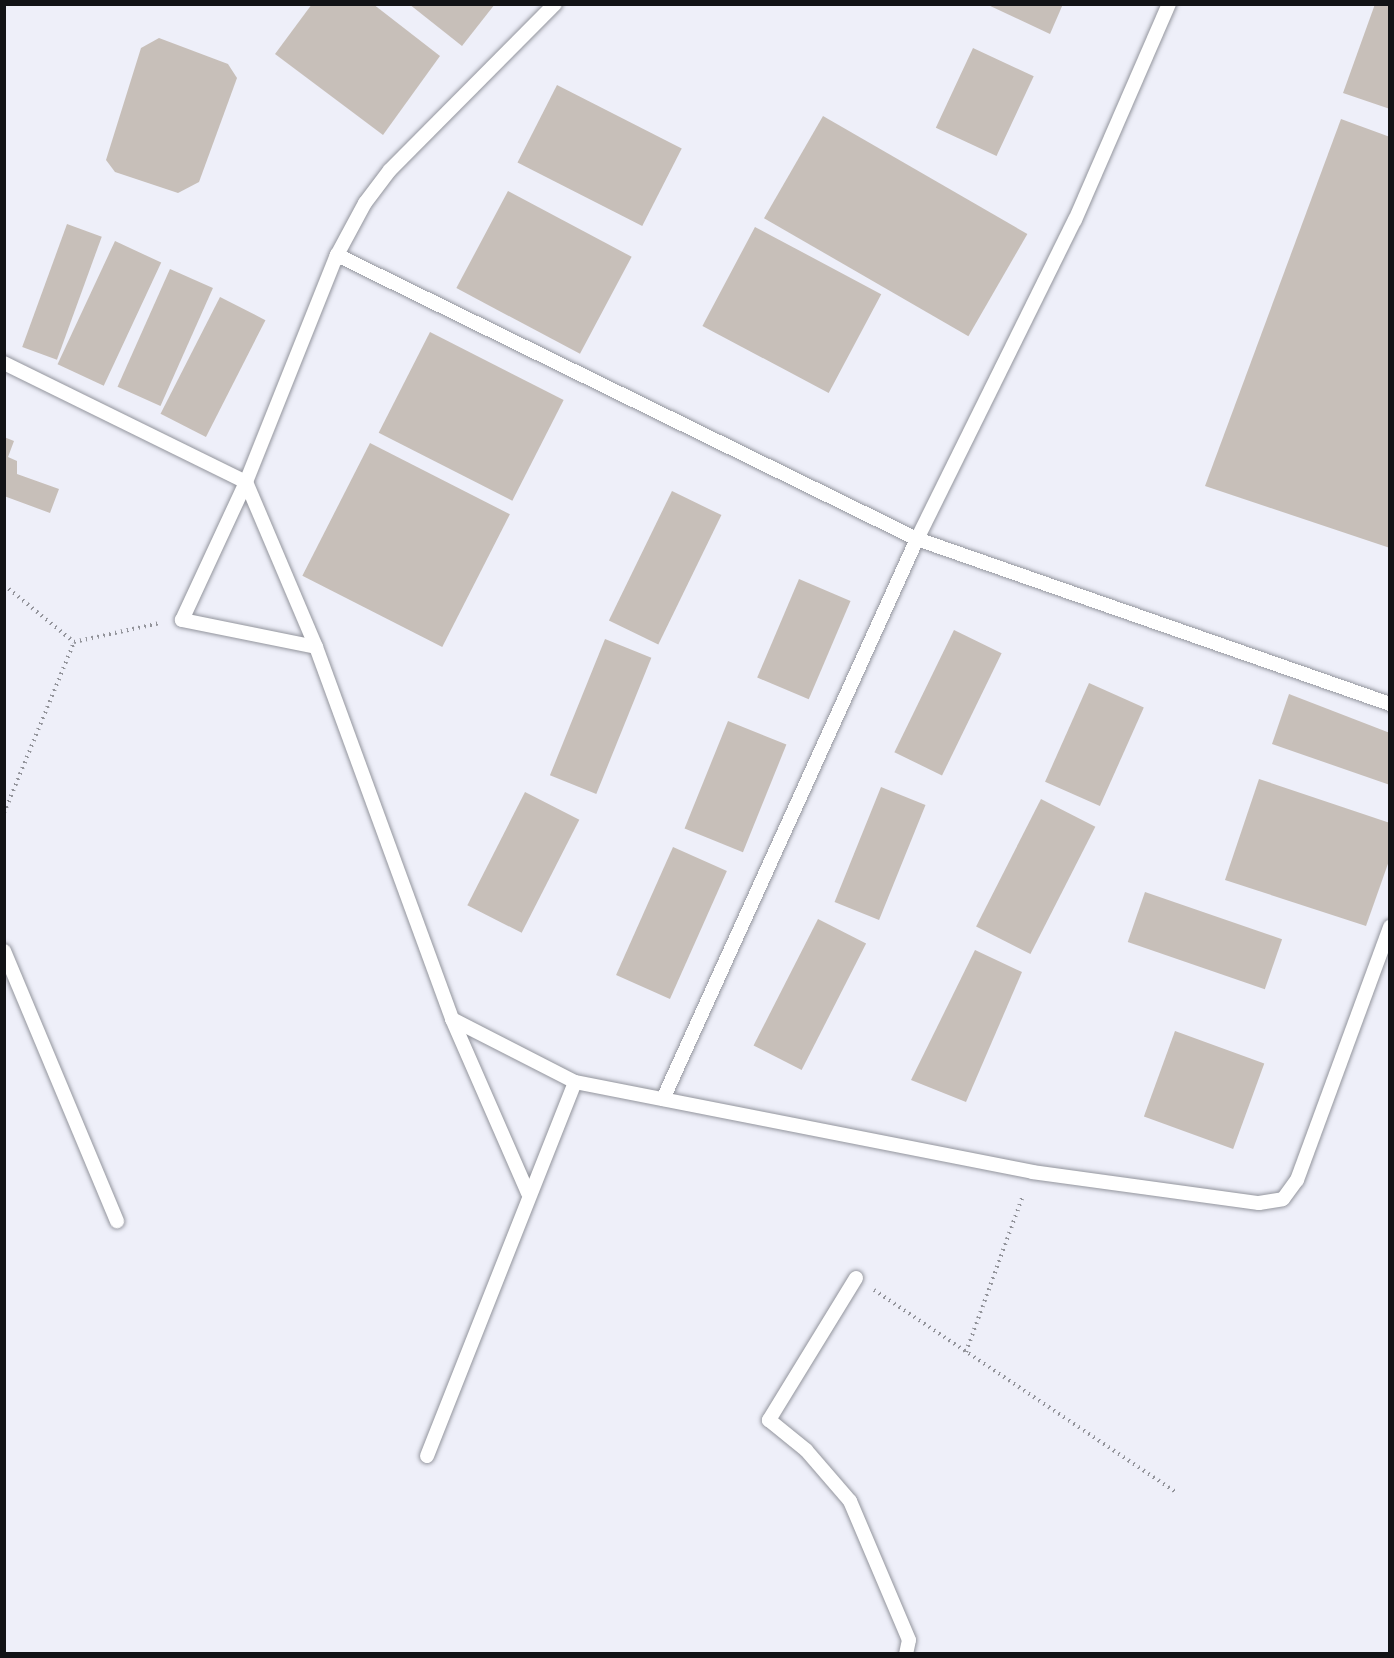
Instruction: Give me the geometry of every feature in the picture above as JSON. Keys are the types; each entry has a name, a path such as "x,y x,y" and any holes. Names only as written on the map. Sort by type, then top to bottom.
{"lane":[{"path":"316,647 182,620 246,482 337,255 390,170 555,4"},
{"path":"663,1099 917,539 1075,220 1169,4"},
{"path":"337,255 917,539 1389,704"},
{"path":"4,363 246,482 316,647 452,1019 528,1193"},
{"path":"452,1019 575,1082 1032,1172 1260,1203 1283,1199 1297,1180 1389,927"},
{"path":"4,951 117,1221"},
{"path":"427,1456 528,1193 575,1082"},
{"path":"856,1278 769,1420 806,1450 850,1501 909,1640 906,1653"}],"path":[{"path":"4,585 74,642"},
{"path":"74,642 182,620"},
{"path":"4,813 74,642"},
{"path":"966,1352 1032,1172"},
{"path":"856,1278 1177,1493"}],"building":[{"path":"312,4 373,4 440,56 383,135 275,54"},
{"path":"409,4 495,4 462,46"},
{"path":"986,4 1063,4 1050,34"},
{"path":"1375,4 1390,4 1390,109 1343,93"},
{"path":"159,38 228,64 237,78 199,182 178,193 115,172 106,160 141,48"},
{"path":"973,48 1034,76 997,156 936,128"},
{"path":"557,85 682,149 642,226 518,163"},
{"path":"823,116 1027,234 968,336 764,218"},
{"path":"1341,119 1390,137 1390,548 1205,486"},
{"path":"508,191 632,257 580,354 456,288"},
{"path":"67,224 102,237 57,360 22,347"},
{"path":"755,227 881,294 829,393 702,326"},
{"path":"115,241 161,263 104,386 58,364"},
{"path":"170,269 213,288 160,406 118,387"},
{"path":"220,297 265,320 206,437 161,414"},
{"path":"430,332 564,400 512,501 379,433"},
{"path":"4,437 14,441 8,457 17,461 17,474 59,489 50,513 4,496"},
{"path":"370,443 510,514 442,647 302,576"},
{"path":"672,491 721,515 658,645 609,620"},
{"path":"799,579 851,601 809,699 757,677"},
{"path":"954,630 1002,653 942,775 894,752"},
{"path":"605,639 651,658 596,794 550,775"},
{"path":"1089,683 1144,707 1100,806 1045,782"},
{"path":"1289,694 1390,733 1390,785 1272,744"},
{"path":"728,721 786,745 743,852 685,829"},
{"path":"1259,779 1390,823 1390,858 1366,926 1225,880"},
{"path":"881,787 926,805 879,920 835,902"},
{"path":"525,792 579,820 522,933 467,905"},
{"path":"1041,799 1095,827 1030,954 976,926"},
{"path":"673,847 727,871 670,999 616,975"},
{"path":"1145,892 1282,939 1265,989 1128,942"},
{"path":"818,919 866,944 802,1070 754,1046"},
{"path":"975,950 1022,972 966,1102 911,1080"},
{"path":"1175,1031 1264,1063 1233,1149 1144,1117"}]}
